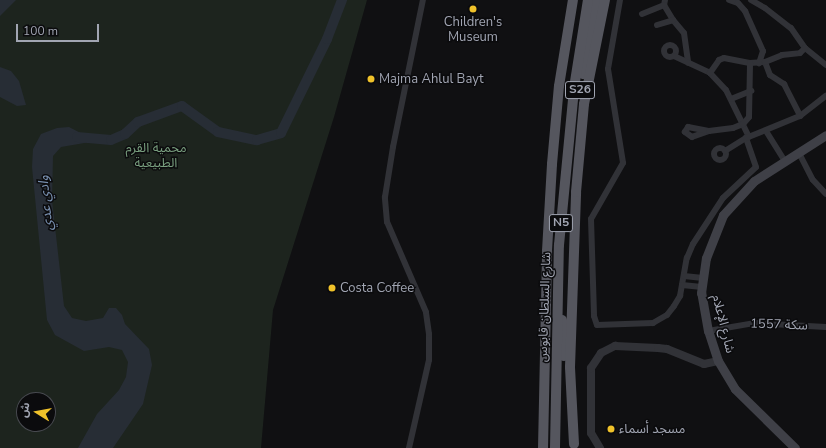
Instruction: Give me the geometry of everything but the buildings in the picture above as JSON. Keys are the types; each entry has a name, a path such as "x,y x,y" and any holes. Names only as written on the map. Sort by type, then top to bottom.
{"highway":[{"name":"شارع السلطان قابوس","path":"543,448 547,251 552,164 559,86 573,0"},
{"name":"شارع السلطان قابوس","path":"555,448 557,295 564,180 574,88 588,0"},
{"name":"S26","path":"564,180 597,0"},
{"path":"575,446 570,367 576,192 584,104 605,0"},
{"path":"557,295 563,328 565,414 575,446"},
{"path":"539,448 543,423"}],"main road":[{"name":"شارع الإعلام","path":"795,448 735,389 718,361 708,331 703,283 706,258 723,216 754,181 826,135"}],"street":[{"path":"409,448 429,360 429,334 426,312 395,245 387,222 386,197 393,147 423,0"},
{"path":"620,0 608,69 623,164 592,219 595,322 602,326 658,322 674,306 682,286 687,258 708,219 723,198 756,167 743,124 726,90 710,73 674,56"},
{"path":"729,0 738,3 745,11 763,51 762,62 770,75 784,84 800,116"},
{"path":"751,0 766,8 791,28 805,48 826,65"},
{"path":"642,14 665,2 673,20 684,33 688,63"},
{"path":"657,25 673,20"},
{"path":"710,73 719,60 724,58 750,63 762,62 782,55 800,53 805,48"},
{"path":"709,131 743,124 749,117 751,91 750,63"},
{"path":"731,99 751,91"},
{"path":"725,151 748,137 800,116 826,96"},
{"path":"766,131 785,162"},
{"path":"799,153 813,180 826,194"},
{"path":"684,276 703,283"},
{"path":"682,286 703,283"},
{"name":"سكة 1557","path":"708,331 755,323 826,327"},
{"path":"600,448 592,433 591,368 601,353 615,346 667,349 704,364 718,361"}],"green space":[{"name":"محمية القرم الطبيعية","path":"0,0 367,0 334,117 273,310 261,448 0,448"}],"water":[{"path":"0,0 16,0 0,16"},
{"path":"0,67 11,71 19,81 26,105 17,106 0,97"},
{"path":"69,127 96,141 61,147 53,156 52,200 64,306 72,318 86,321 103,318 109,308 116,308 122,315 125,324 149,349 152,365 143,404 113,448 78,448 97,414 119,390 126,377 128,362 122,350 109,347 84,351 55,335 47,320 32,167 33,149 41,134 57,128"}],"waterway":[{"name":"وادي عدي","path":"77,137 111,140 125,134 138,122 182,106 218,132 257,140 281,133 327,39 342,0"}],"place":[{"name":"Children's Museum","path":"473,9"},
{"name":"Majma Ahlul Bayt","path":"371,79"},
{"name":"Costa Coffee","path":"332,288"},
{"name":"مسجد أسماء","path":"611,429"}]}
